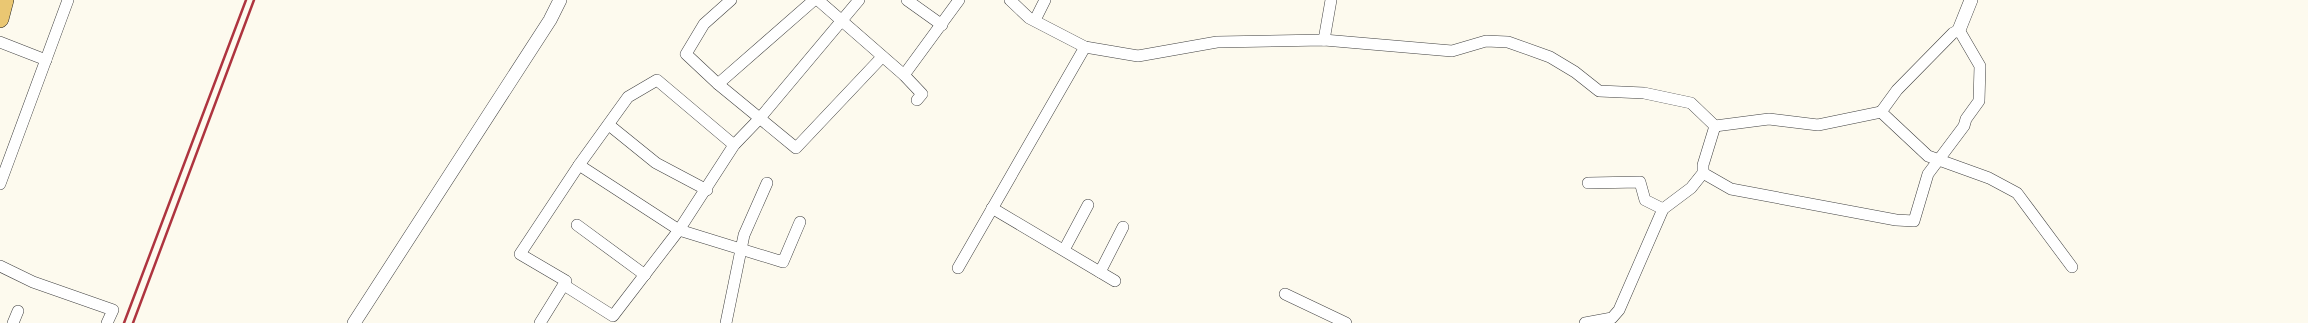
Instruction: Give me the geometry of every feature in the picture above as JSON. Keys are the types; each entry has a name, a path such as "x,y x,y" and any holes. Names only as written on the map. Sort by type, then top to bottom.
{"main road":[{"path":"0,19 5,0"}],"street":[{"path":"0,184 68,0"},
{"path":"354,323 550,20 560,0"},
{"path":"731,0 704,24 686,54 718,84 796,148 882,57"},
{"path":"718,84 814,0"},
{"path":"818,0 841,22 904,75 922,94 917,100"},
{"path":"564,284 613,316 679,230 707,190 734,145 760,118 859,0"},
{"path":"907,0 942,25"},
{"path":"904,75 959,0"},
{"path":"1010,0 1029,18 1085,47 1138,56 1217,42 1324,40 1452,51 1486,41 1508,42 1550,57 1575,72 1599,91 1644,93 1691,103 1715,126"},
{"path":"1035,20 1045,0"},
{"path":"1324,40 1331,0"},
{"path":"1715,126 1769,119 1818,125 1881,112 1897,90 1953,33 1959,30 1971,0"},
{"path":"1703,173 1731,189 1896,220 1914,221 1928,174 1964,126 1966,119 1979,101 1980,66 1959,30"},
{"path":"0,42 46,60"},
{"path":"958,268 1085,47"},
{"path":"540,323 566,281 520,254 579,165 628,97 657,80 734,145"},
{"path":"1881,112 1928,156 1989,178 2017,193 2072,267"},
{"path":"609,125 656,163 707,190"},
{"path":"1585,323 1612,318 1619,310 1663,209 1691,188 1703,173 1703,165 1715,126"},
{"path":"579,165 679,230 783,262 800,222"},
{"path":"1588,183 1640,182 1645,200 1663,209"},
{"path":"726,323 744,235 767,183"},
{"path":"1064,250 1088,205"},
{"path":"992,208 1115,281"},
{"path":"577,226 645,275"},
{"path":"1100,272 1123,227"},
{"path":"0,266 33,282 113,310 108,323"},
{"path":"1285,294 1346,323"},
{"path":"13,323 18,310"}],"railway":[{"path":"124,323 246,0"},
{"path":"133,323 254,0"}]}
